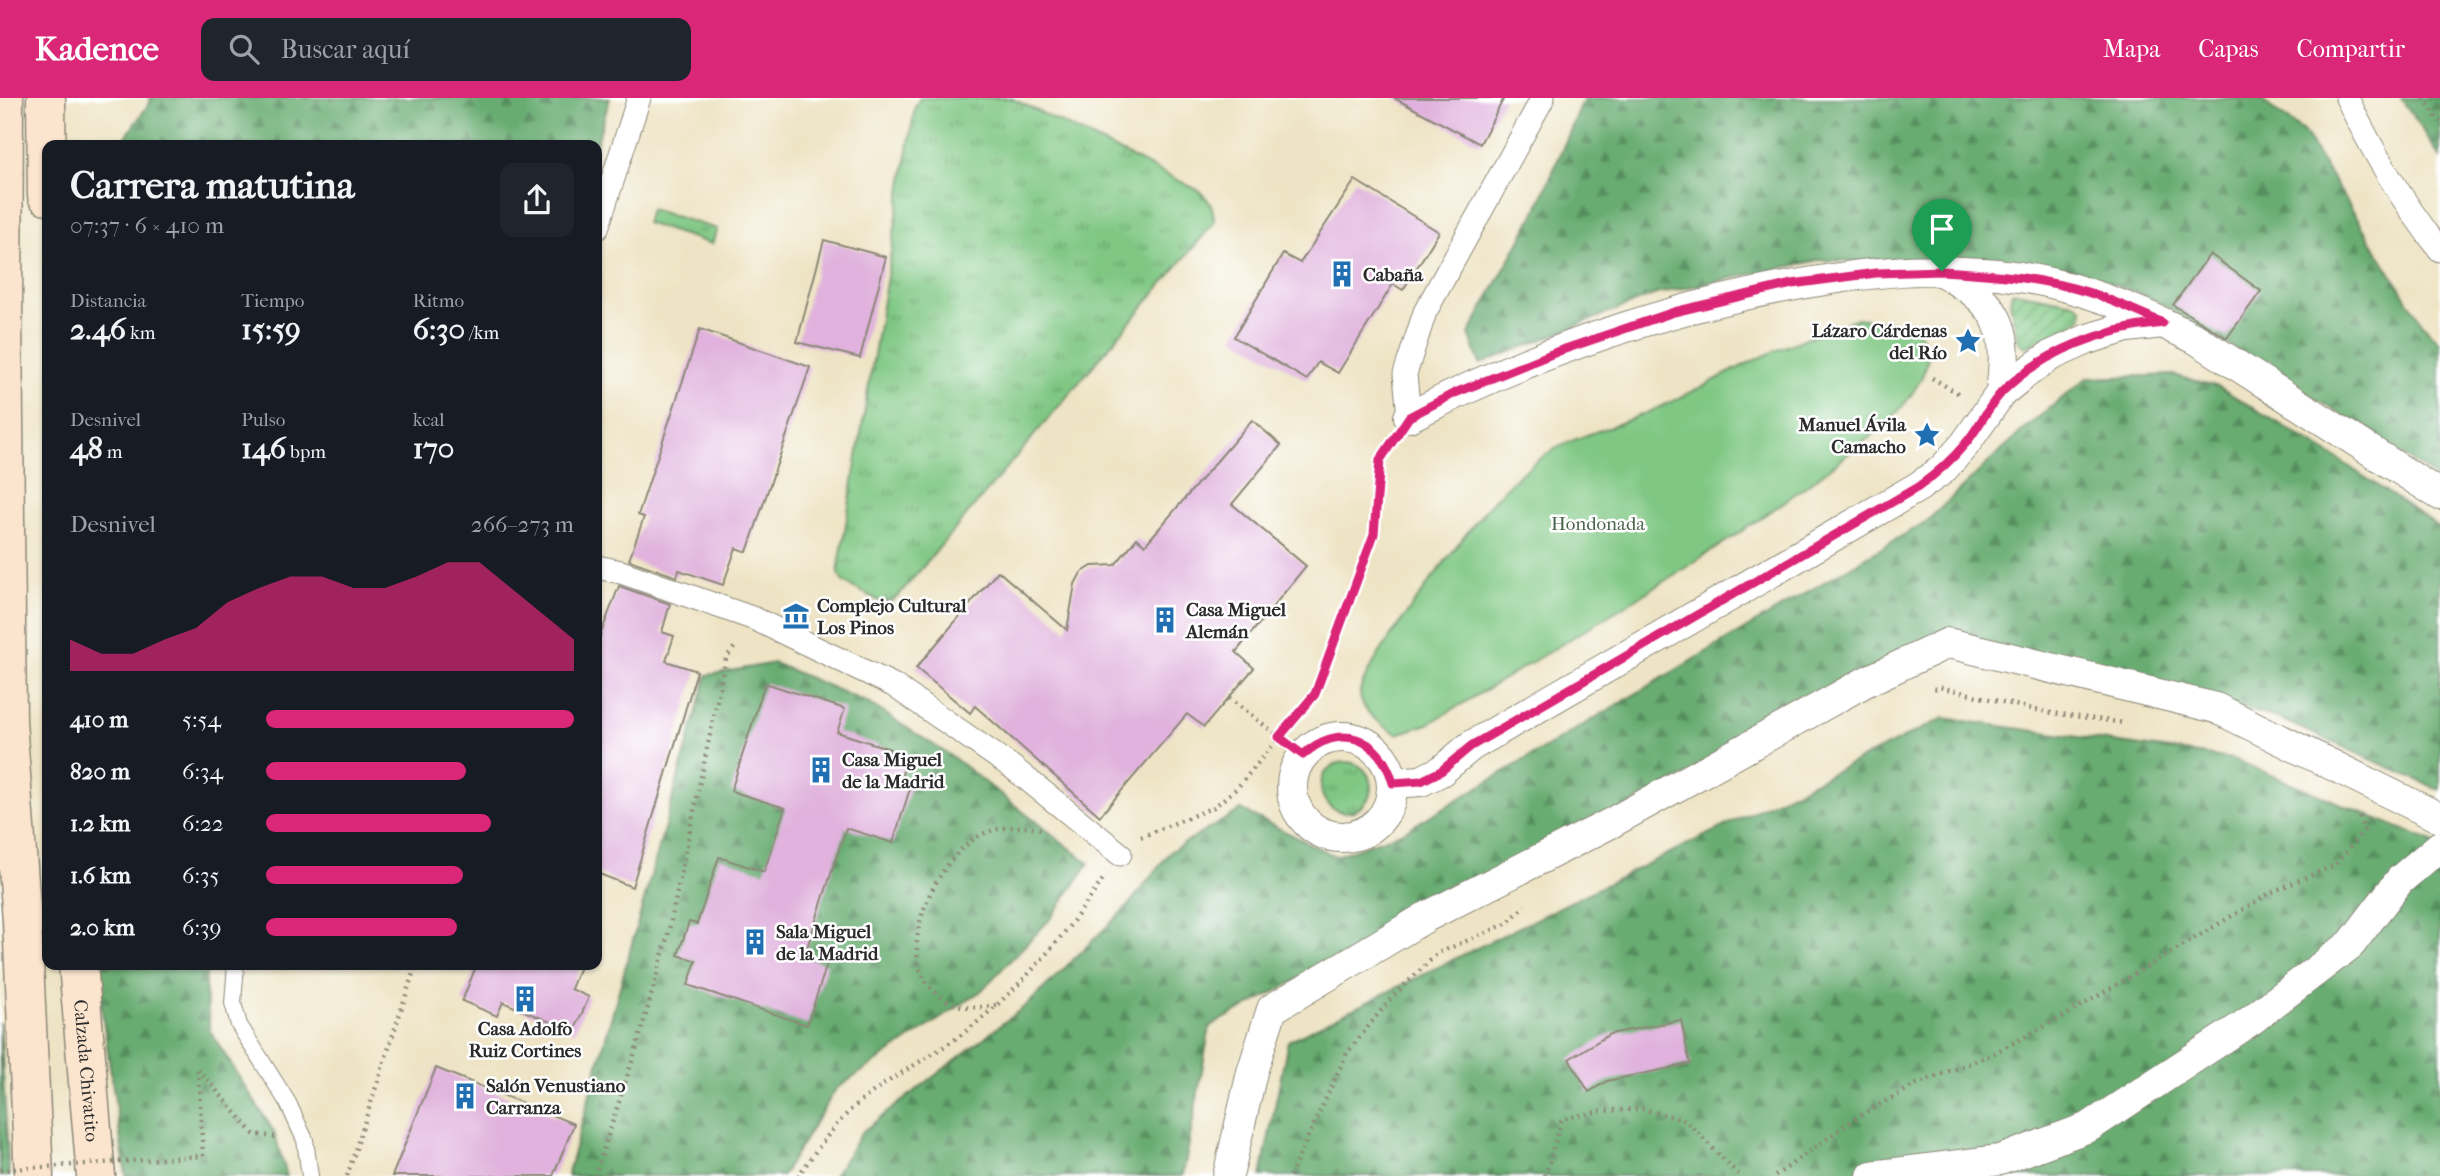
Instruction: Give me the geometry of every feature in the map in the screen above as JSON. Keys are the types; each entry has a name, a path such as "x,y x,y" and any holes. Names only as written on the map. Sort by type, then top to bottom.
{"main road":[{"path":"4,98 2,451 7,722 22,920 34,1176"},
{"path":"47,98 47,140"},
{"name":"Calzada Chivatito","path":"79,970 96,1176"}],"street":[{"path":"602,213 639,98"},
{"path":"1543,98 1425,312 1405,374 1409,417 1455,393 1559,351 1674,312 1792,284 1876,273 1942,271 2004,275 2088,292 2196,339 2440,495"},
{"path":"2347,98 2356,118 2420,224 2440,250"},
{"path":"1942,271 1975,292 1995,312 2003,340 2001,393"},
{"path":"1393,783 1421,781 1441,771 1471,746 1918,487 1942,470 1965,444 2001,393 2050,356 2088,339 2127,327 2163,323"},
{"path":"602,568 621,572 755,619 893,685 1012,767 1120,855"},
{"path":"1228,1176 1252,1072 1272,1009 1426,917 1611,824 1867,681 1948,643 2216,708 2440,818"},
{"path":"1332,737 1349,737 1365,742 1379,752 1388,766 1393,783 1392,799 1386,814 1374,827 1360,835 1344,838 1327,836 1313,828 1301,816 1293,801 1295,768 1303,755 1316,743 1332,737"},
{"path":"1872,1176 2000,1160 2089,1127 2250,1021 2351,944 2400,880 2440,846"}],"lane":[{"path":"236,970 233,1003 239,1026 288,1103 305,1140 310,1176"}],"path":[{"path":"2424,98 2440,122"},
{"path":"798,1176 858,1103 948,1044 997,1005 1054,946 1086,906 1120,855 1140,837 1214,807 1237,788 1315,694 1374,534 1380,460 1409,417"},
{"path":"595,1176 638,1046 668,935 726,658 755,619"},
{"path":"1926,692 1939,687 2045,712 2138,724"},
{"path":"1229,698 1303,755"},
{"path":"1774,1176 1857,1117 1917,1084 2000,1050 2061,1018 2272,892 2335,865 2364,830 2355,807"},
{"path":"997,1005 976,1009 948,1002 928,987 918,968 915,946 920,917 933,889 956,853 975,838 996,830 1023,826 1048,830"},
{"path":"1290,1176 1347,1053 1392,997 1438,953 1506,924 1534,897"},
{"path":"347,1176 414,970"},
{"path":"0,1170 203,1156 198,1069 254,1135 305,1140"},
{"path":"1545,1176 1562,1119 1600,1111 1642,1109 1685,1121 1740,1176"}],"green space":[{"path":"149,98 610,98 597,140 124,140 151,101"},
{"path":"920,98 1011,98 1198,190 1210,204 1214,223 899,595 892,601 881,602 843,582 838,572 915,107"},
{"path":"1584,98 2258,98 2303,131 2422,323 2440,343 2440,480 2312,396 2153,299 2072,268 1820,260 1656,294 1480,364 1469,334 1537,209"},
{"path":"2401,98 2440,98 2440,157"},
{"path":"650,209 717,229 712,244 646,223"},
{"path":"2012,293 2075,303 2082,308 2082,317 2076,323 2026,347 2018,341 2010,302"},
{"name":"Hondonada","path":"1858,318 1911,328 1923,338 1927,348 1927,360 1919,383 1896,414 1874,434 1754,523 1607,617 1428,724 1397,734 1379,723 1368,712 1360,693 1365,679 1396,629 1480,516 1530,466 1567,443 1635,418 1768,354"},
{"path":"2173,375 2219,387 2344,463 2440,528 2440,790 2278,718 1954,634 1210,1026 1183,1176 834,1176 862,1132 1029,1003 1126,908 1171,851 1241,810 1335,856 1401,833 1927,521 2023,430 2087,378"},
{"path":"774,663 868,703 954,758 1089,863 1052,917 981,991 836,1089 782,1176 567,1176 707,675"},
{"path":"1944,718 2233,759 2440,845 2440,1176 1261,1176 1288,1041"},
{"path":"1346,762 1364,769 1371,787 1364,805 1346,812 1328,805 1321,787 1328,769"},
{"path":"96,970 206,970 205,986 210,1031 274,1132 287,1176 126,1176"},
{"path":"0,1022 9,1176 0,1176"}],"building":[{"path":"1394,98 1504,98 1480,144"},
{"name":"Cabaña","path":"1355,180 1439,232 1403,290 1393,284 1338,373 1318,362 1307,380 1234,337 1283,254 1300,263"},
{"path":"824,240 886,257 860,358 797,342"},
{"path":"2210,254 2261,291 2227,338 2173,305"},
{"path":"700,329 810,367 747,552 736,548 723,585 679,570 677,577 629,560 644,517 638,515"},
{"name":"Casa Miguel Alemán","path":"1252,420 1281,445 1232,504 1306,566 1236,652 1254,668 1204,727 1187,714 1100,816 975,706 970,713 916,668 998,571 1067,630 1075,584 1081,573 1092,566 1115,565 1137,538 1145,545"},
{"path":"619,586 670,604 662,632 674,636 666,661 697,671 632,887 602,875 602,631"},
{"path":"765,683 845,709 837,732 890,749 888,757 906,762 901,778 912,782 893,843 846,828 804,957 827,964 807,1025 688,985 696,961 678,955 689,922 697,924 719,857 764,872 785,808 731,791"},
{"name":"Casa Adolfo Ruiz Cortines","path":"475,970 579,970 571,989 589,997 574,1032 503,1002 497,1016 462,1001"},
{"path":"1681,1020 1690,1064 1607,1081 1589,1092 1569,1059 1610,1034"},
{"name":"Salón Venustiano Carranza","path":"436,1068 574,1124 553,1176 392,1176"}],"place":[{"name":"Cabaña","path":"1342,274"},
{"name":"Lázaro Cárdenas del Río","path":"1968,341"},
{"name":"Manuel Ávila Camacho","path":"1927,435"},
{"name":"Complejo Cultural Los Pinos","path":"796,616"},
{"name":"Casa Miguel Alemán","path":"1165,620"},
{"name":"Casa Miguel de la Madrid","path":"821,770"},
{"name":"Sala Miguel de la Madrid","path":"755,942"},
{"name":"Casa Adolfo Ruiz Cortines","path":"525,999"},
{"name":"Salón Venustiano Carranza","path":"465,1096"}],"route":[{"path":"1942,271 2004,275 2042,281 2088,292 2163,323 2127,327 2088,339 2050,356 2001,393 1965,444 1942,470 1918,487 1471,746 1441,771 1421,781 1393,783 1388,766 1379,752 1365,742 1349,737 1332,737 1316,743 1303,755 1279,737 1315,694 1374,534 1380,460 1409,417 1455,393 1559,351 1674,312 1792,284 1876,273 1942,271"}]}
